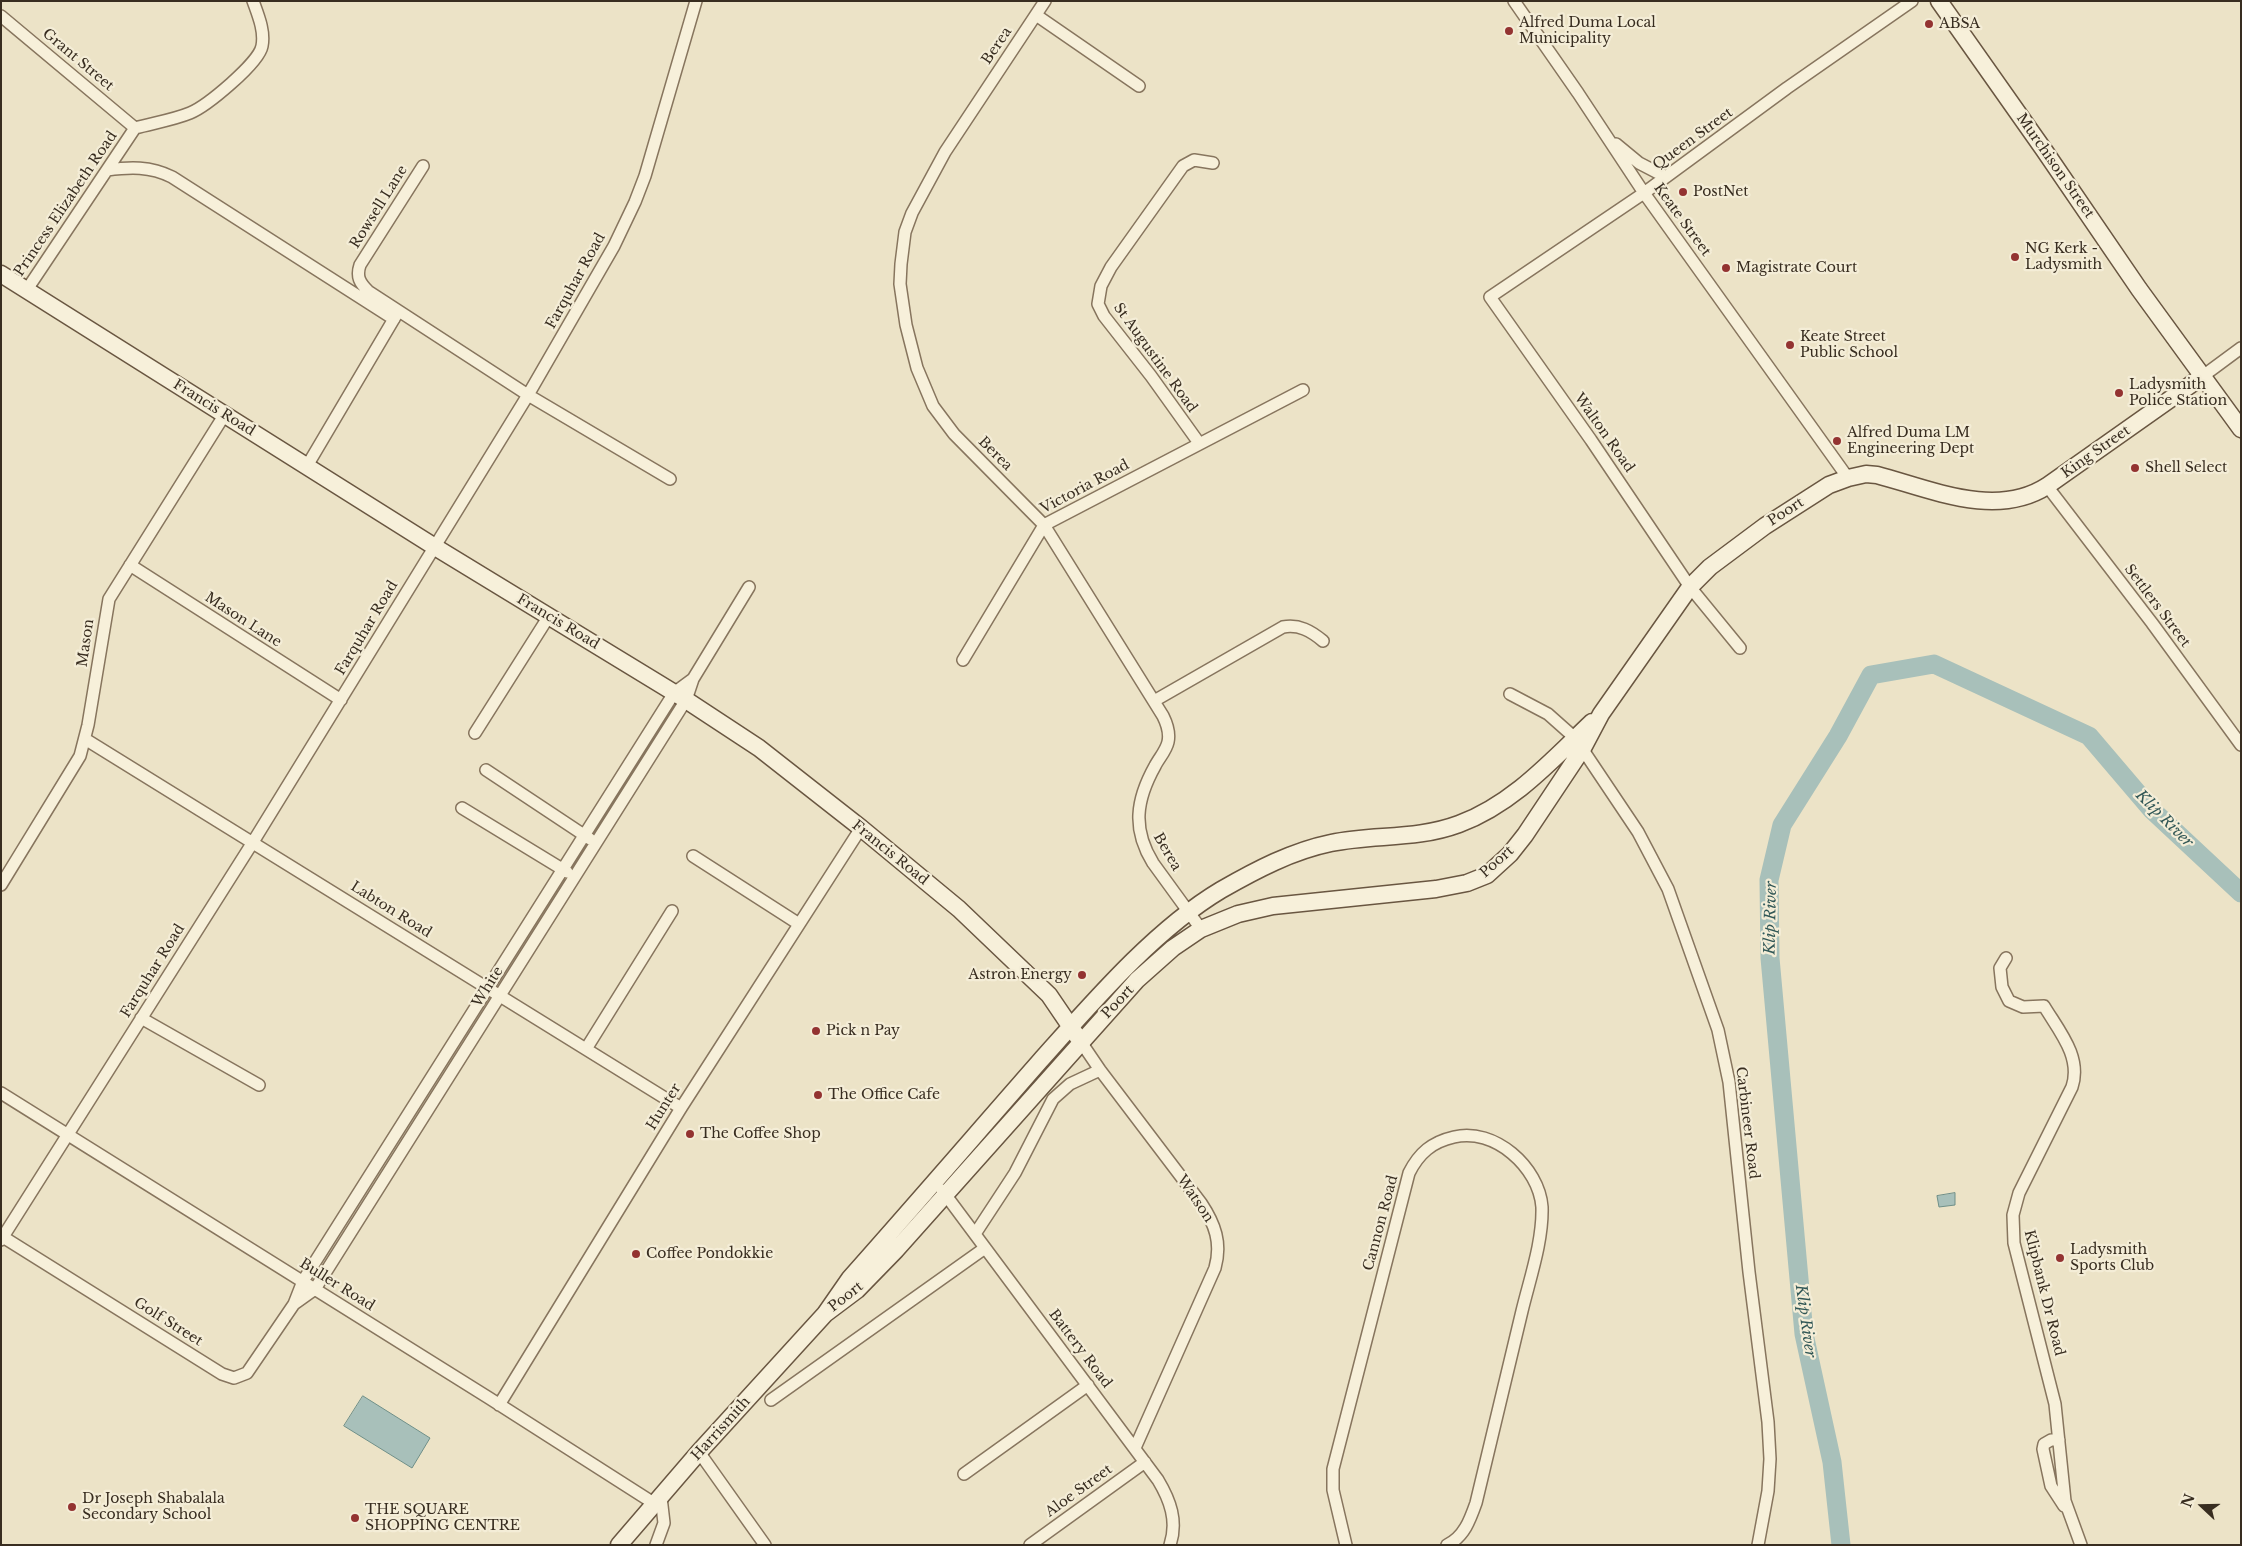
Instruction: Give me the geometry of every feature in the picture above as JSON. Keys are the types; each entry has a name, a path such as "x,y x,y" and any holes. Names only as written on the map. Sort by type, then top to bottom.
{"street":[{"name":"Princess Elizabeth Road","path":"26,291 135,128 177,117 198,109 256,60 262,48 263,40 253,1"},
{"name":"Farquhar Road","path":"2,1238 341,700 528,395 609,254 635,202 655,149 696,1"},
{"name":"Berea","path":"1045,1 944,152 919,197 905,232 900,284 912,349 925,389 934,406 954,434 1044,525 1167,724 1168,742 1144,790 1138,819 1140,833 1147,853 1201,929"},
{"name":"Keate Street","path":"1514,1 1644,193 1848,478"},
{"name":"Queen Street","path":"1490,297 1644,193 1787,88 1912,1"},
{"name":"Murchison Street","path":"1939,1 2139,289 2241,429"},
{"path":"1036,15 1138,86"},
{"name":"Grant Street","path":"1,16 135,128"},
{"path":"1604,133 1639,163 1666,177"},
{"name":"St Augustine Road","path":"1199,443 1151,376 1104,316 1098,299 1101,286 1117,258 1183,166 1194,160 1213,163"},
{"name":"Rowsell Lane","path":"396,315 361,285 358,276 360,265 423,166"},
{"path":"107,170 130,167 146,168 172,177 396,315 670,479"},
{"name":"Francis Road","path":"1,274 434,547 680,696 759,748 861,828 959,909 1049,995 1072,1026"},
{"name":"Walton Road","path":"1490,297 1591,440 1690,587 1740,648"},
{"path":"307,466 396,315"},
{"name":"King Street","path":"2047,486 2241,348"},
{"name":"Victoria Road","path":"962,660 1044,525 1303,390"},
{"name":"Mason","path":"1,885 72,771 85,739 107,604 225,414"},
{"name":"Poort","path":"825,1314 861,1286 946,1195 1138,980 1174,948 1201,929 1254,909 1436,889 1477,880 1498,866 1515,848 1579,743 1690,587 1718,560 1765,526 1822,489 1848,478 1866,474 1877,475 1961,497 1989,501 2020,499 2047,486"},
{"name":"Settlers Street","path":"2047,486 2152,623 2241,745"},
{"name":"Mason Lane","path":"130,565 341,700"},
{"path":"680,696 693,679 749,587"},
{"path":"475,733 549,616"},
{"path":"1154,701 1284,627 1303,628 1323,641"},
{"name":"Carbineer Road","path":"1510,694 1548,714 1579,743 1638,832 1659,868 1710,1006 1723,1053 1730,1091 1749,1272 1768,1422 1770,1459 1768,1491 1758,1545"},
{"name":"White","path":"303,1281 562,869 680,696"},
{"name":"White","path":"315,1289 575,878 680,696"},
{"name":"Labton Road","path":"85,739 681,1108"},
{"name":"Poort","path":"825,1314 850,1278 1072,1026 1150,946 1189,912 1218,892 1258,870 1314,847 1358,839 1418,835 1452,826 1475,817 1526,785 1579,743"},
{"path":"486,770 596,843"},
{"path":"462,808 575,878"},
{"name":"Hunter","path":"499,1405 681,1108 861,828"},
{"path":"693,856 799,924"},
{"path":"586,1048 672,911"},
{"name":"Klipbank Dr Road","path":"2006,958 2000,968 2002,987 2009,1001 2023,1007 2044,1006 2072,1054 2075,1064 2075,1078 2023,1182 2013,1214 2013,1233 2049,1374 2067,1512 2080,1545"},
{"path":"141,1018 259,1085"},
{"name":"Watson","path":"1072,1026 1100,1070 1201,1203 1213,1224 1218,1241 1219,1249 1215,1268 1135,1448"},
{"path":"975,1234 1015,1173 1053,1099 1070,1084 1100,1070"},
{"name":"Buller Road","path":"1,1093 499,1405 658,1501"},
{"path":"398,1132 410,1139"},
{"name":"Cannon Road","path":"1346,1545 1334,1490 1333,1469 1409,1174 1414,1163 1428,1147 1436,1142 1462,1135 1473,1135 1492,1142 1519,1160 1536,1186 1542,1205 1542,1216 1534,1261 1476,1503 1467,1526 1462,1533 1447,1545"},
{"name":"Battery Road","path":"936,1182 1145,1462 1170,1504 1174,1523 1170,1545"},
{"name":"Golf Street","path":"2,1238 222,1374 232,1378 240,1377 250,1370 294,1304 303,1281"},
{"path":"771,1400 985,1248"},
{"name":"Golf Street","path":"294,1304 315,1289"},
{"name":"Harrismith","path":"619,1545 699,1452 825,1314"},
{"path":"964,1474 1088,1385"},
{"path":"2059,1440 2051,1440 2044,1444 2044,1461 2051,1486 2067,1512"},
{"path":"699,1452 765,1545"},
{"name":"Aloe Street","path":"1030,1545 1145,1462"},
{"path":"656,1545 664,1523 658,1501"}],"water":[{"path":"1955,1193 1955,1205 1939,1207 1937,1196"},
{"path":"363,1396 430,1438 412,1468 344,1426"}],"waterway":[{"name":"Klip River","path":"1841,1545 1832,1462 1804,1334 1770,958 1769,880 1782,825 1838,736 1871,675 1934,664 2089,736 2152,810 2241,893"}],"place":[{"name":"ABSA","path":"1929,24"},
{"name":"Alfred Duma Local Municipality","path":"1509,31"},
{"name":"PostNet","path":"1683,192"},
{"name":"NG Kerk - Ladysmith","path":"2015,257"},
{"name":"Magistrate Court","path":"1726,268"},
{"name":"Keate Street Public School","path":"1790,345"},
{"name":"Ladysmith Police Station","path":"2119,393"},
{"name":"Alfred Duma LM Engineering Dept","path":"1837,441"},
{"name":"Shell Select","path":"2135,468"},
{"name":"Astron Energy","path":"1082,975"},
{"name":"Pick n Pay","path":"816,1031"},
{"name":"The Office Cafe","path":"818,1095"},
{"name":"The Coffee Shop","path":"690,1134"},
{"name":"Coffee Pondokkie","path":"636,1254"},
{"name":"Ladysmith Sports Club","path":"2060,1258"},
{"name":"Dr Joseph Shabalala Secondary School","path":"72,1507"},
{"name":"THE SQUARE SHOPPING CENTRE","path":"355,1518"}]}
